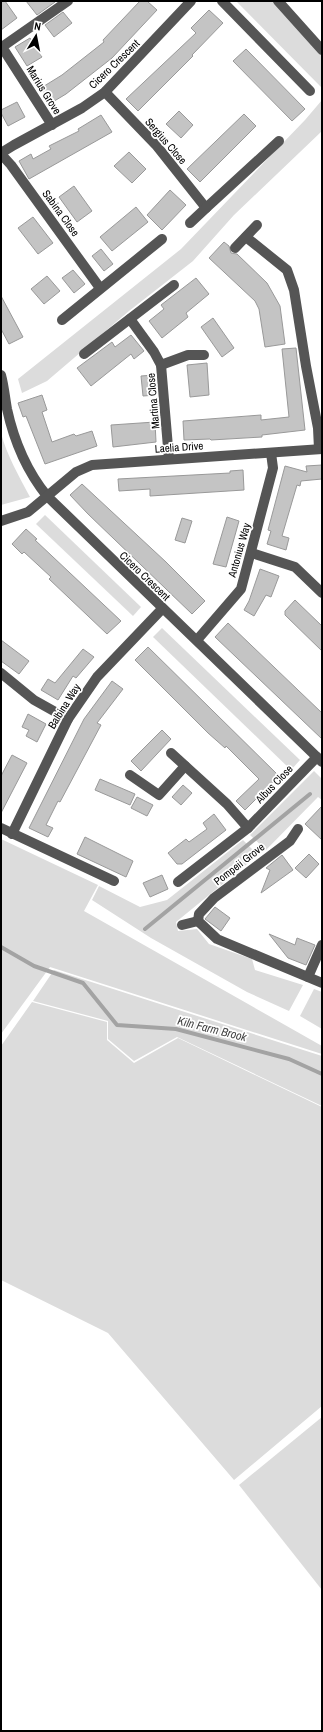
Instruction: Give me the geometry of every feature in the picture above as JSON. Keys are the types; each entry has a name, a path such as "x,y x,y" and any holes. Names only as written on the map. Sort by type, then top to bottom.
{"street":[{"name":"Marius Grove","path":"52,125 2,46 68,1"},
{"name":"Cicero Crescent","path":"1,154 14,144 52,125 105,92 191,1"},
{"path":"222,1 310,91"},
{"path":"278,1 322,50"},
{"name":"Sergius Close","path":"105,92 156,145 206,208"},
{"path":"190,223 279,142"},
{"name":"Sabina Close","path":"1,154 11,165 100,288"},
{"path":"235,248 256,225"},
{"path":"246,236 286,270 294,290 318,428 320,449"},
{"path":"62,320 162,239"},
{"path":"84,354 130,320 141,308 174,285"},
{"name":"Martina Close","path":"130,320 154,352 161,365 169,459"},
{"name":"Martina Close","path":"161,365 188,355 204,355"},
{"name":"Cicero Crescent","path":"1,375 7,408 16,443 34,479 47,496 162,609 197,640 320,760"},
{"name":"Laelia Drive","path":"1,521 28,512 76,472 92,465 320,449"},
{"name":"Antonius Way","path":"197,640 240,589 252,552 273,468 271,452"},
{"path":"252,552 295,567 322,593"},
{"name":"Balbina Way","path":"12,834 68,718 97,677 162,609"},
{"path":"1,673 34,700 68,718"},
{"path":"171,753 227,804 248,828"},
{"name":"Albus Close","path":"178,882 248,828 320,760"},
{"path":"130,775 159,795 185,766"},
{"path":"1,828 114,881"},
{"name":"Pompeii Grove","path":"198,921 199,914 214,898 290,841 298,829"},
{"path":"182,925 198,921 217,939 322,983"},
{"path":"308,977 322,945"}],"shaded area":[{"path":"236,1 275,1 322,47 322,88"},
{"path":"322,100 322,131 234,215 193,261 129,311 47,381 22,393 18,379 181,249 305,120"},
{"path":"1,433 10,458 30,497 1,505"},
{"path":"45,515 141,607 133,616 36,524"},
{"path":"162,628 300,760 291,770 153,637"},
{"path":"314,771 322,779 322,800 318,797 266,850 250,835"},
{"path":"1,839 98,885 84,911 322,1046 322,1054 50,967 1,1034"},
{"path":"243,840 258,855 176,922 178,931 197,929 209,944 252,959 255,970 303,985 289,1011 247,992 151,938 92,900 99,886 140,907 167,900"},
{"path":"54,970 322,1056 322,1106 177,1037 134,1061 108,1039 108,1021 33,1001"},
{"path":"314,989 322,992 322,1029 300,1016"},
{"path":"32,1002 107,1022 107,1040 134,1063 178,1038 322,1107 322,1406 234,1480 108,1333 1,1280 1,1046"},
{"path":"322,1417 322,1590 239,1485"}],"building":[{"path":"1,1 5,1 17,18 1,30"},
{"path":"26,1 54,1 55,2 37,15"},
{"path":"140,1 147,1 157,10 112,58 66,94 51,103 41,88 62,75 104,42 103,40"},
{"path":"209,10 223,23 192,55 193,56 138,111 126,99 196,33 191,28"},
{"path":"63,12 72,23 54,37 45,25"},
{"path":"30,38 42,57 27,66 15,47"},
{"path":"246,49 305,109 292,121 233,61"},
{"path":"17,102 25,117 8,126 1,113 1,110"},
{"path":"179,111 193,125 181,138 166,124"},
{"path":"244,114 256,126 200,182 187,169"},
{"path":"101,115 112,132 29,179 19,161 31,154 33,159 51,149 49,146 79,131 78,129"},
{"path":"129,152 146,169 132,183 114,166"},
{"path":"74,186 92,211 77,222 59,197"},
{"path":"170,190 186,205 162,230 147,215"},
{"path":"136,207 148,222 112,251 100,237"},
{"path":"33,217 53,243 38,254 18,228"},
{"path":"224,242 229,246 231,253 237,254 267,283 280,306 285,344 265,347 259,309 255,301 209,258"},
{"path":"101,249 113,264 104,271 92,256"},
{"path":"73,270 85,284 74,293 62,278"},
{"path":"47,276 60,291 44,304 31,289"},
{"path":"196,278 209,294 186,313 188,317 162,338 149,321 164,309 161,305"},
{"path":"1,296 23,337 9,344 1,329"},
{"path":"213,318 234,348 222,357 201,327"},
{"path":"131,335 144,351 134,359 131,354 91,386 77,368 112,342 115,347"},
{"path":"296,348 305,430 262,435 262,437 184,440 183,421 261,415 261,420 289,417 282,349"},
{"path":"207,363 209,395 190,397 187,365"},
{"path":"154,375 156,395 143,396 141,376"},
{"path":"42,395 47,410 42,412 52,442 74,434 76,436 92,431 97,446 45,464 26,416 23,417 18,403"},
{"path":"155,422 156,442 113,447 111,425"},
{"path":"322,465 322,479 301,481 300,486 297,485 282,536 289,538 286,550 267,544 271,531 268,530 285,466 307,472 306,466"},
{"path":"243,470 244,490 150,496 150,489 119,491 118,479 230,473 230,471"},
{"path":"82,484 166,562 205,601 192,614 70,495"},
{"path":"227,517 239,521 226,567 213,564"},
{"path":"182,518 192,521 185,543 175,540"},
{"path":"26,529 37,539 35,540 121,621 107,634 49,579 51,577 24,552 22,554 12,544"},
{"path":"260,569 279,576 271,597 266,595 254,616 244,610 249,601"},
{"path":"295,600 322,626 322,651 285,615 285,611"},
{"path":"228,623 322,713 322,739 215,637"},
{"path":"1,640 29,661 19,674 1,661"},
{"path":"148,647 279,776 245,810 236,801 259,779 226,746 225,748 208,733 135,660"},
{"path":"83,649 94,657 76,678 73,676 58,700 41,690 48,679 55,683"},
{"path":"112,681 123,689 97,723 101,725 46,825 53,828 48,837 29,828 84,719"},
{"path":"28,714 46,724 37,742 26,736 29,730 22,727"},
{"path":"162,730 171,739 141,771 131,761"},
{"path":"12,755 27,763 1,813 1,776"},
{"path":"100,779 135,794 130,805 95,790"},
{"path":"183,785 192,793 181,805 172,797"},
{"path":"137,797 153,805 147,816 131,808"},
{"path":"322,806 322,840 305,824"},
{"path":"214,814 226,830 182,864 177,864 168,853 186,839 189,842 207,829 203,823"},
{"path":"85,837 133,861 126,877 77,854"},
{"path":"309,854 319,864 306,878 295,868"},
{"path":"282,855 293,870 261,893 270,870 266,868"},
{"path":"162,875 168,889 150,897 143,883"},
{"path":"215,907 230,918 221,931 205,919"},
{"path":"269,934 295,945 297,938 315,945 306,965 288,958"}],"waterway":[{"path":"145,929 310,794"},
{"name":"Kiln Farm Brook","path":"1,947 34,966 83,983 117,1025 176,1029 289,1059 322,1074"}]}
